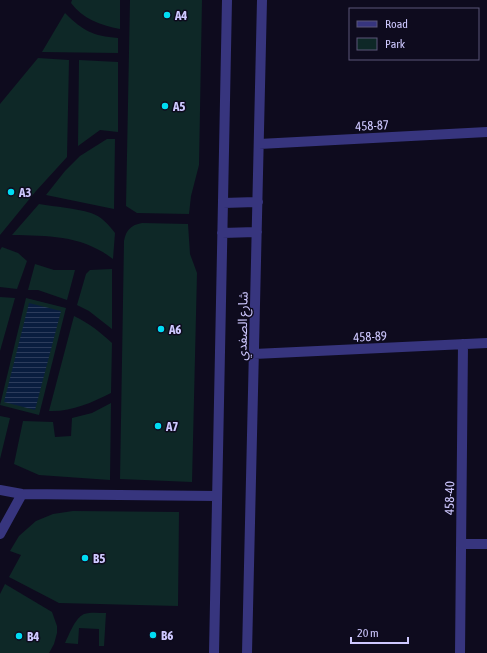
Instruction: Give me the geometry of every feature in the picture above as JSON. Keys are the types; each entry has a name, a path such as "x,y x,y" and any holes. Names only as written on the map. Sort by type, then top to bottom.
{"street":[{"path":"214,653 227,0"},
{"name":"شارع الصفدي","path":"247,653 262,0"},
{"name":"458-87","path":"259,144 487,132"},
{"path":"223,203 258,202"},
{"path":"222,233 257,232"},
{"name":"458-89","path":"254,354 487,343"},
{"name":"458-40","path":"460,653 463,344"},
{"path":"0,490 22,494 217,496"},
{"path":"0,534 22,494"},
{"path":"461,544 487,544"}],"green space":[{"path":"72,0 120,0 120,29 106,26 87,17 76,9 71,3"},
{"path":"130,0 202,0 199,165 191,196 189,214 137,213 126,206"},
{"path":"65,13 89,32 102,36 118,38 118,53 42,52"},
{"path":"38,58 69,60 67,157 36,191 0,235 0,104"},
{"path":"79,60 118,62 118,132 100,130 78,146"},
{"path":"107,139 115,139 114,209 46,195 65,171 80,156"},
{"path":"39,204 95,214 115,233 113,259 89,245 65,238 12,235"},
{"path":"142,223 188,224 190,254 197,273 192,482 120,479 124,241 126,234 130,229 135,225"},
{"path":"2,247 18,253 27,261 17,289 0,287 0,250"},
{"path":"35,264 54,270 75,270 67,300 38,290 28,290"},
{"path":"112,269 112,329 89,311 77,305 86,274 90,270"},
{"path":"0,297 15,298 0,351"},
{"path":"26,298 66,308 39,415 0,405"},
{"path":"74,316 94,328 112,343 111,393 73,408 49,411"},
{"path":"111,403 110,480 39,475 14,464 23,421 53,422 55,437 71,436 72,418 92,413"},
{"path":"0,416 10,418 0,459"},
{"path":"73,511 179,512 178,606 59,603 9,577 21,555 10,551 19,536 36,521 53,514"},
{"path":"5,584 52,612 57,626 57,633 54,644 49,653 0,653 0,594"},
{"path":"89,613 106,613 104,646 99,646 99,629 79,628 78,644 65,643 73,627 81,616"}],"water":[{"path":"29,303 61,311 35,410 4,402"}],"place":[{"name":"A4","path":"167,15"},
{"name":"A5","path":"165,106"},
{"name":"A3","path":"11,192"},
{"name":"A6","path":"161,329"},
{"name":"A7","path":"158,426"},
{"name":"B5","path":"85,558"},
{"name":"B6","path":"153,635"},
{"name":"B4","path":"19,636"}]}
